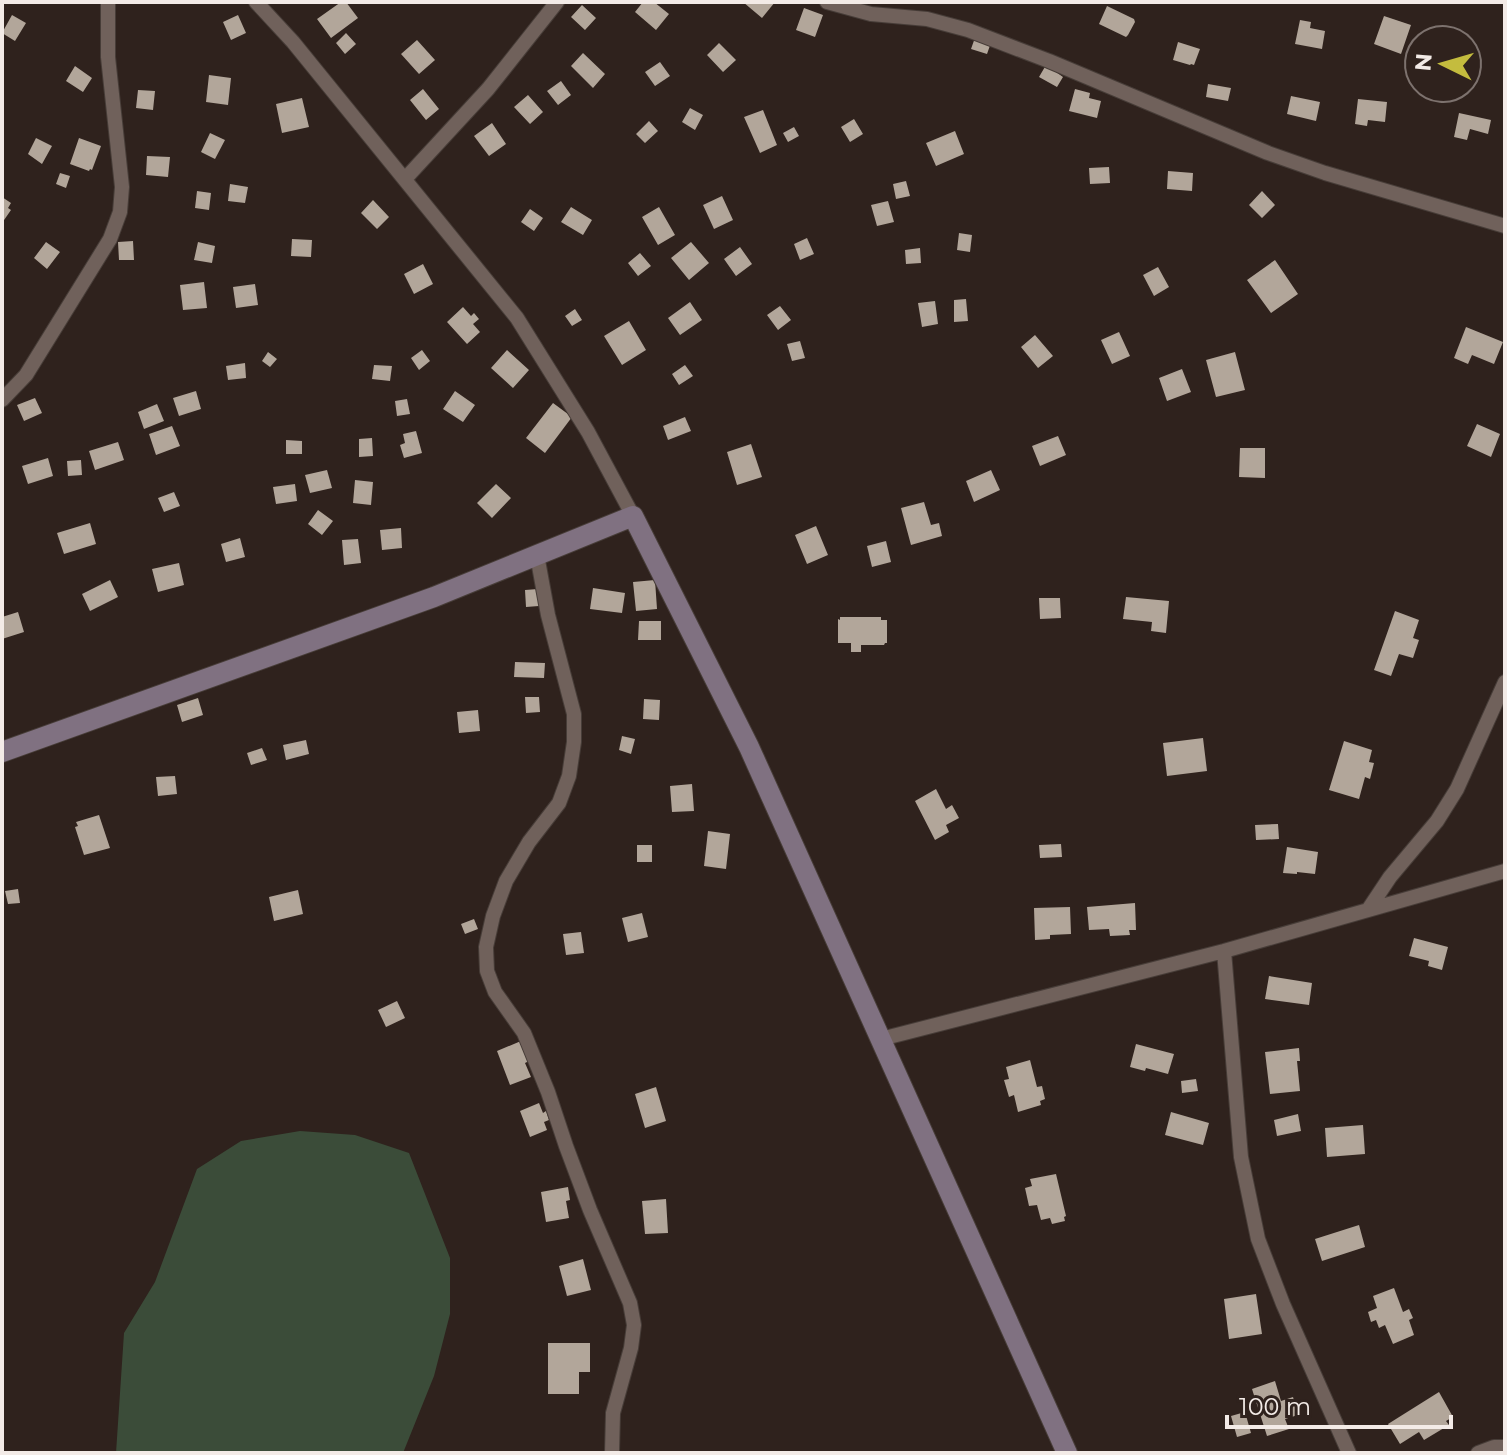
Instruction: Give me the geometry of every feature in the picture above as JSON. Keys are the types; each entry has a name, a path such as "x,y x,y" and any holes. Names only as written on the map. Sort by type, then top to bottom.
{"street":[{"path":"2,400 26,375 110,239 120,212 122,187 108,57 108,2"},
{"path":"256,2 293,42 517,318 588,432 749,747 1067,1453"},
{"path":"405,179 488,89 557,2"},
{"path":"827,2 871,14 927,19 968,30 1268,153 1505,226"},
{"path":"2,752 434,597 633,516"},
{"path":"537,555 548,615 574,714 574,742 569,776 559,803 529,842 506,881 486,947 487,971 495,992 524,1033 590,1210 630,1303 634,1325 631,1348 613,1413 612,1453"},
{"path":"1368,910 1390,877 1437,821 1457,789 1505,682"},
{"path":"881,1039 1224,951 1505,871"},
{"path":"1224,951 1241,1157 1258,1239 1283,1304 1349,1453"},
{"path":"1478,1453 1505,1447"}],"green space":[{"path":"300,1131 355,1135 409,1153 450,1258 450,1314 434,1376 403,1453 116,1453 124,1333 155,1282 197,1169 241,1141"}],"building":[{"path":"341,2 346,2 358,18 331,38 317,19"},
{"path":"643,2 654,2 669,14 656,30 635,12"},
{"path":"743,2 775,2 762,18"},
{"path":"582,5 596,18 585,30 571,17"},
{"path":"1107,6 1134,19 1126,37 1099,24"},
{"path":"804,8 823,15 815,37 796,30"},
{"path":"12,15 26,23 15,41 2,33"},
{"path":"238,15 246,33 231,40 223,22"},
{"path":"1384,16 1408,24 1403,24 1401,54 1374,44"},
{"path":"1300,20 1311,22 1310,28 1325,31 1322,49 1295,44"},
{"path":"977,32 993,37 987,54 971,49"},
{"path":"346,33 356,44 345,54 336,43"},
{"path":"417,40 435,60 419,74 401,54"},
{"path":"1178,42 1200,49 1194,65 1173,60"},
{"path":"719,43 736,60 723,72 707,55"},
{"path":"583,53 605,74 593,88 571,66"},
{"path":"660,62 670,76 655,86 645,72"},
{"path":"1046,65 1063,77 1057,87 1039,77"},
{"path":"75,66 92,78 83,92 66,81"},
{"path":"209,75 231,78 228,105 206,102"},
{"path":"561,81 571,95 558,105 547,91"},
{"path":"1208,84 1231,88 1228,101 1206,97"},
{"path":"423,89 439,109 426,120 410,100"},
{"path":"1075,89 1090,93 1089,98 1101,101 1097,118 1069,111"},
{"path":"138,90 155,91 153,110 136,108"},
{"path":"528,95 543,112 530,124 514,107"},
{"path":"1291,96 1320,102 1316,121 1287,114"},
{"path":"302,98 309,127 282,133 276,104"},
{"path":"1358,99 1387,102 1385,122 1368,120 1367,126 1355,124"},
{"path":"690,108 703,115 695,130 682,122"},
{"path":"763,110 777,145 760,153 744,117"},
{"path":"1459,113 1491,120 1488,134 1470,129 1467,140 1454,137"},
{"path":"854,119 863,134 850,142 841,127"},
{"path":"649,121 658,131 645,143 636,134"},
{"path":"492,123 506,144 489,156 474,136"},
{"path":"794,127 799,136 788,142 783,133"},
{"path":"955,131 964,154 936,166 926,143"},
{"path":"210,133 225,140 215,159 201,152"},
{"path":"36,138 52,146 42,164 28,154"},
{"path":"79,138 101,146 92,170 70,164"},
{"path":"147,156 170,157 168,177 146,175"},
{"path":"1109,167 1110,183 1090,184 1089,168"},
{"path":"1168,171 1193,173 1192,191 1167,189"},
{"path":"60,173 70,176 66,188 56,184"},
{"path":"906,181 910,196 896,199 893,184"},
{"path":"230,184 248,187 245,203 228,201"},
{"path":"197,191 211,193 209,210 195,208"},
{"path":"1262,191 1275,205 1262,218 1249,205"},
{"path":"722,196 733,220 714,229 703,205"},
{"path":"2,197 11,203 8,208 11,210 2,223"},
{"path":"373,200 389,217 377,229 361,213"},
{"path":"888,201 894,222 877,226 871,205"},
{"path":"571,207 592,220 583,235 561,222"},
{"path":"659,207 675,235 658,245 642,217"},
{"path":"530,209 543,218 534,231 521,222"},
{"path":"959,233 972,235 970,252 957,250"},
{"path":"807,238 814,254 800,260 794,244"},
{"path":"292,239 312,240 311,257 291,256"},
{"path":"133,241 134,260 119,260 118,242"},
{"path":"46,242 60,252 47,269 34,258"},
{"path":"198,242 215,246 212,263 194,260"},
{"path":"691,242 709,263 689,280 671,258"},
{"path":"740,247 752,264 736,276 724,259"},
{"path":"920,248 921,263 906,264 905,250"},
{"path":"640,253 651,266 638,276 628,263"},
{"path":"1275,260 1298,294 1271,313 1247,280"},
{"path":"423,264 433,284 414,294 404,274"},
{"path":"1158,267 1169,287 1154,296 1143,275"},
{"path":"204,282 207,308 183,310 180,285"},
{"path":"255,284 258,305 236,308 233,287"},
{"path":"966,299 968,321 954,322 954,300"},
{"path":"935,301 938,324 922,327 918,303"},
{"path":"690,302 702,320 680,335 668,318"},
{"path":"780,306 791,320 778,330 767,315"},
{"path":"463,307 479,319 473,324 480,332 467,344 447,322"},
{"path":"575,309 582,320 572,326 565,316"},
{"path":"629,321 646,350 622,365 604,336"},
{"path":"1466,327 1503,342 1494,364 1472,355 1468,364 1454,358"},
{"path":"1119,332 1130,356 1112,364 1101,340"},
{"path":"1035,335 1053,356 1038,368 1021,347"},
{"path":"800,341 805,358 792,361 787,344"},
{"path":"422,350 430,361 419,370 411,358"},
{"path":"507,350 529,370 513,388 491,368"},
{"path":"268,352 277,359 270,367 262,361"},
{"path":"1235,352 1245,390 1216,397 1206,360"},
{"path":"245,363 246,378 228,380 226,366"},
{"path":"374,365 392,366 390,381 372,379"},
{"path":"685,365 693,376 679,385 672,374"},
{"path":"1182,369 1191,392 1167,401 1159,378"},
{"path":"196,391 201,409 179,416 173,398"},
{"path":"455,391 475,405 463,422 443,409"},
{"path":"35,398 42,413 24,421 17,405"},
{"path":"407,399 410,414 397,416 395,401"},
{"path":"553,403 572,417 545,453 526,438"},
{"path":"157,404 164,421 144,429 138,412"},
{"path":"685,417 691,431 668,440 663,426"},
{"path":"1477,424 1500,434 1491,457 1467,446"},
{"path":"172,426 180,446 156,455 149,434"},
{"path":"416,431 422,453 404,458 400,445 405,443 403,434"},
{"path":"1058,436 1066,455 1040,466 1032,446"},
{"path":"372,438 373,456 359,457 359,439"},
{"path":"286,440 302,441 302,454 286,454"},
{"path":"118,442 124,460 95,470 89,451"},
{"path":"751,444 762,477 737,485 727,452"},
{"path":"1240,448 1265,448 1265,478 1239,477"},
{"path":"48,458 53,476 28,484 22,466"},
{"path":"81,460 82,475 68,476 67,461"},
{"path":"327,470 332,488 310,493 305,475"},
{"path":"991,470 1000,490 974,502 966,481"},
{"path":"355,480 373,482 371,505 353,503"},
{"path":"295,484 297,501 276,504 273,487"},
{"path":"496,484 511,498 492,518 477,503"},
{"path":"174,492 180,506 164,512 158,498"},
{"path":"924,502 931,525 939,523 942,536 911,545 901,508"},
{"path":"318,510 333,521 322,535 308,524"},
{"path":"90,523 96,544 64,554 57,533"},
{"path":"816,526 828,555 807,564 795,535"},
{"path":"401,528 402,548 382,550 380,530"},
{"path":"240,538 245,557 226,562 221,544"},
{"path":"358,539 361,563 344,565 342,540"},
{"path":"886,541 891,562 872,567 867,546"},
{"path":"179,563 184,585 158,592 152,569"},
{"path":"110,580 118,597 90,611 82,594"},
{"path":"655,580 657,609 636,611 633,582"},
{"path":"593,588 625,593 622,613 590,609"},
{"path":"538,589 539,606 526,607 525,590"},
{"path":"1126,597 1169,601 1166,633 1151,631 1152,622 1123,619"},
{"path":"1039,598 1060,598 1061,618 1040,619"},
{"path":"1395,611 1419,620 1413,638 1419,640 1413,658 1399,654 1391,676 1374,670"},
{"path":"18,612 24,632 2,639 2,617"},
{"path":"840,617 881,617 881,620 887,620 887,643 861,645 861,652 851,652 851,643 838,643"},
{"path":"639,621 661,621 661,640 638,640"},
{"path":"515,662 545,663 544,678 514,677"},
{"path":"525,697 539,697 540,712 526,713"},
{"path":"198,698 203,715 182,722 177,705"},
{"path":"644,699 660,700 659,720 643,719"},
{"path":"478,710 480,731 459,733 457,712"},
{"path":"622,736 635,739 631,754 619,750"},
{"path":"1203,738 1207,771 1167,776 1163,743"},
{"path":"306,740 309,754 286,760 283,745"},
{"path":"1344,741 1372,750 1369,762 1374,763 1370,779 1365,777 1359,799 1329,790"},
{"path":"262,748 267,760 251,765 247,753"},
{"path":"175,776 177,794 158,796 156,777"},
{"path":"692,784 694,811 672,812 670,786"},
{"path":"936,789 946,809 952,805 959,818 946,825 949,832 935,840 915,801"},
{"path":"99,815 110,848 84,855 76,822"},
{"path":"1278,824 1279,839 1256,840 1255,825"},
{"path":"708,831 730,834 726,869 704,866"},
{"path":"1061,844 1062,857 1040,858 1039,845"},
{"path":"637,845 652,845 652,862 637,862"},
{"path":"1287,847 1318,852 1315,874 1283,873"},
{"path":"18,889 20,903 8,904 5,891"},
{"path":"298,890 303,914 274,921 269,897"},
{"path":"1135,903 1136,930 1129,930 1130,935 1110,936 1109,929 1089,930 1087,907"},
{"path":"1070,907 1071,934 1050,935 1050,939 1035,940 1034,908"},
{"path":"642,913 648,937 628,942 622,918"},
{"path":"474,919 478,929 465,934 461,924"},
{"path":"581,932 584,953 566,955 563,934"},
{"path":"1414,938 1448,947 1442,970 1428,966 1429,961 1409,956"},
{"path":"1269,976 1312,983 1309,1005 1265,999"},
{"path":"397,1001 405,1018 386,1027 378,1010"},
{"path":"521,1041 531,1077 510,1085 497,1051"},
{"path":"1136,1044 1174,1054 1168,1074 1130,1067"},
{"path":"1299,1048 1300,1091 1270,1094 1265,1052"},
{"path":"1030,1060 1037,1087 1042,1086 1045,1099 1040,1101 1041,1105 1018,1112 1014,1095 1009,1097 1004,1080 1009,1079 1006,1067"},
{"path":"1196,1079 1198,1091 1182,1093 1181,1081"},
{"path":"656,1087 666,1121 645,1128 635,1094"},
{"path":"539,1103 549,1120 544,1122 547,1130 530,1137 520,1111"},
{"path":"1171,1112 1209,1123 1203,1145 1165,1135"},
{"path":"1298,1114 1301,1131 1277,1136 1274,1120"},
{"path":"1363,1125 1365,1154 1327,1157 1325,1128"},
{"path":"1056,1174 1066,1216 1065,1221 1052,1224 1050,1218 1041,1220 1037,1205 1029,1206 1025,1188 1032,1186 1030,1179"},
{"path":"568,1187 570,1200 566,1201 569,1218 546,1222 541,1192"},
{"path":"666,1199 668,1233 645,1234 642,1201"},
{"path":"1359,1225 1365,1247 1322,1261 1315,1239"},
{"path":"583,1259 591,1290 567,1296 559,1266"},
{"path":"1394,1288 1403,1312 1409,1309 1413,1318 1409,1320 1414,1335 1393,1344 1385,1325 1379,1328 1376,1320 1371,1322 1368,1312 1377,1308 1373,1296"},
{"path":"1256,1294 1262,1334 1229,1339 1224,1299"},
{"path":"548,1343 590,1343 590,1372 579,1372 579,1394 548,1394"},
{"path":"1275,1381 1281,1401 1293,1397 1298,1415 1285,1419 1289,1429 1267,1436 1252,1389"},
{"path":"1439,1392 1453,1417 1446,1421 1449,1425 1424,1440 1419,1432 1400,1444 1388,1424"},
{"path":"1245,1412 1251,1433 1237,1437 1231,1416"}]}
